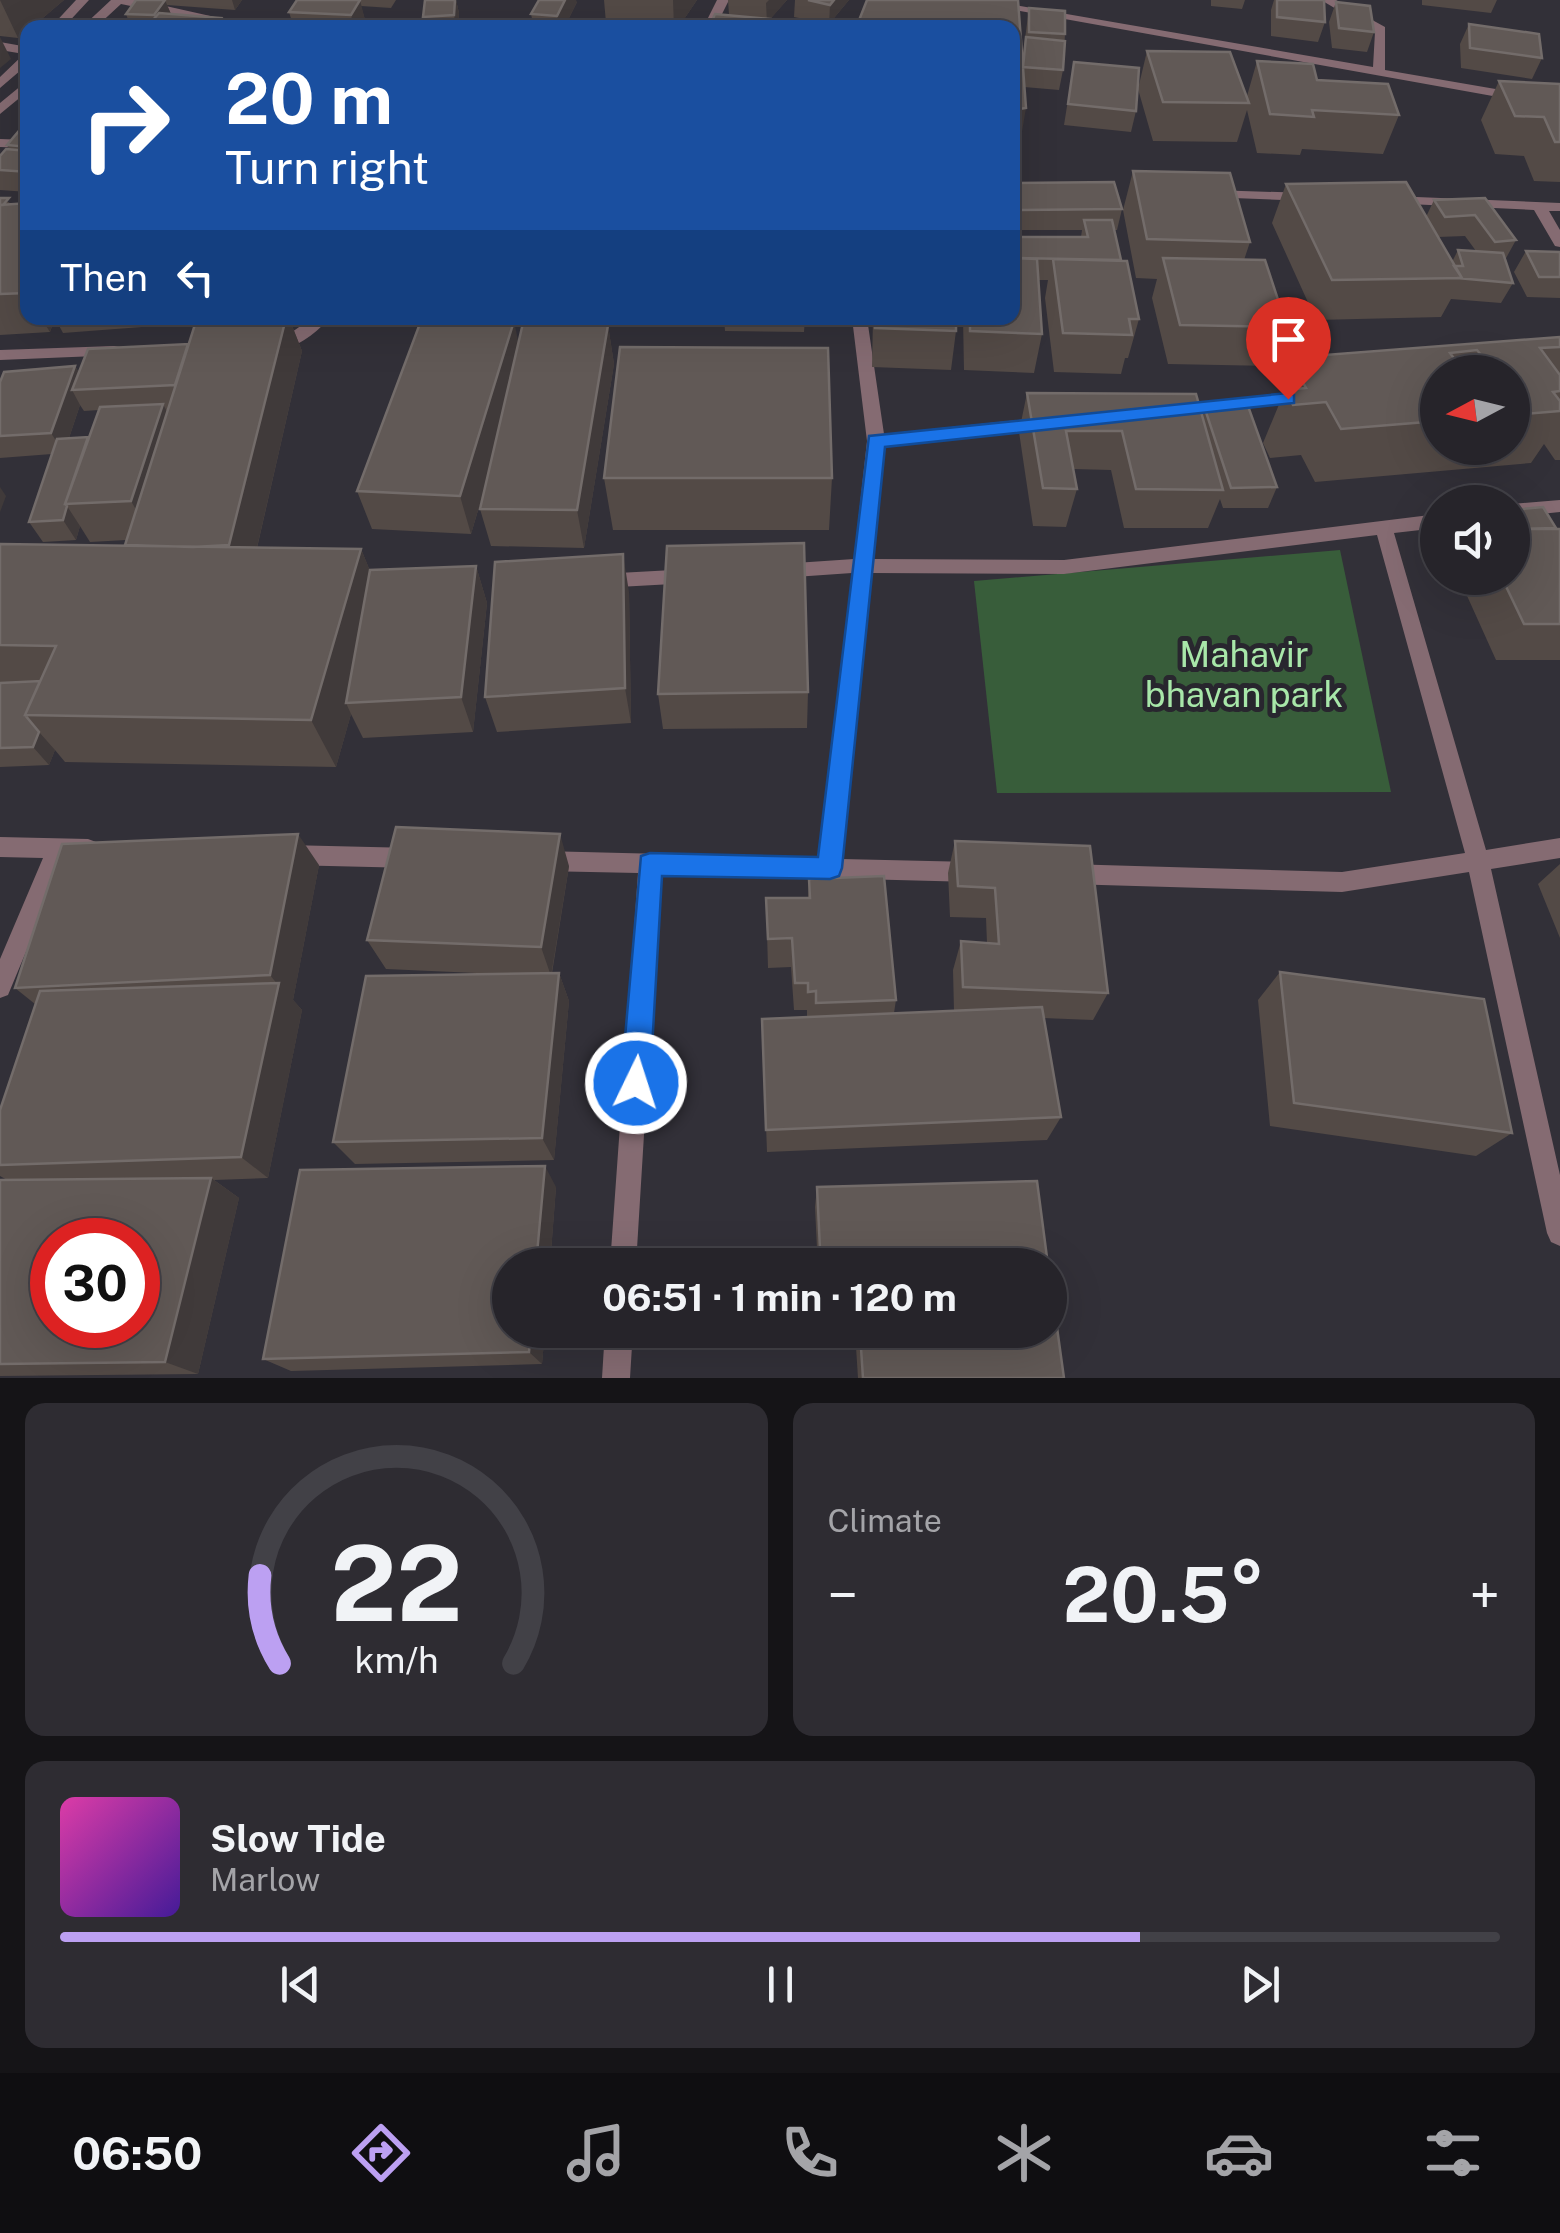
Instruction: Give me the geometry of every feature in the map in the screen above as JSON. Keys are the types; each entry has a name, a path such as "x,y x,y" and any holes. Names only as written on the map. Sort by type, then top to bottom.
{"street":[{"path":"64,20 83,0"},
{"path":"96,20 120,0 219,20"},
{"path":"965,0 1560,104"},
{"path":"1326,0 1381,30 1379,72"},
{"path":"0,84 20,63"},
{"path":"0,110 20,91"},
{"path":"1188,193 1324,198"},
{"path":"1383,200 1560,206"},
{"path":"1539,206 1560,243"},
{"path":"247,346 285,344 312,325"},
{"path":"830,868 876,441 860,325"},
{"path":"0,356 133,350"},
{"path":"1166,411 1321,396"},
{"path":"876,441 1069,421"},
{"path":"1530,510 1560,506"},
{"path":"763,572 860,566 1064,567 1420,523"},
{"path":"1384,528 1478,861 1560,1233"},
{"path":"588,582 704,575"},
{"path":"0,847 117,850"},
{"path":"0,987 58,848"},
{"path":"1047,874 1342,882 1560,848"},
{"path":"255,854 433,858"},
{"path":"512,860 988,872"},
{"path":"624,1248 650,864"},
{"path":"616,1378 618,1348"}],"green space":[{"name":"Mahavir bhavan park","path":"1340,550 1391,792 997,793 974,581"}],"building":[{"path":"136,0 165,0 154,15 126,14"},
{"path":"297,0 360,0 351,15 289,12"},
{"path":"425,0 455,0 454,15 423,17"},
{"path":"539,0 565,0 557,16 531,14"},
{"path":"808,0 834,0 830,5"},
{"path":"867,0 1018,0 1019,20 859,20"},
{"path":"1277,0 1324,0 1325,22 1277,17"},
{"path":"1336,2 1370,6 1374,32 1339,28"},
{"path":"1029,8 1065,11 1065,34 1029,32"},
{"path":"159,13 221,18 219,20 153,20"},
{"path":"715,14 782,20 712,20"},
{"path":"1469,24 1539,34 1542,58 1470,48"},
{"path":"1020,27 1026,108 1020,109"},
{"path":"1026,37 1065,41 1063,70 1023,67"},
{"path":"1147,51 1230,52 1249,103 1163,102"},
{"path":"1257,61 1313,64 1317,80 1388,84 1399,115 1312,110 1314,117 1270,114"},
{"path":"1074,62 1139,68 1136,111 1068,104"},
{"path":"1499,81 1560,84 1560,142 1555,142 1544,117 1515,116"},
{"path":"20,130 20,146 7,145"},
{"path":"6,149 20,150 20,171 0,170 0,156"},
{"path":"1133,171 1230,173 1250,242 1147,239"},
{"path":"1114,182 1122,209 1021,210 1020,183"},
{"path":"1406,182 1462,278 1332,280 1286,184"},
{"path":"1485,198 1516,240 1495,242 1475,215 1445,217 1434,200"},
{"path":"20,204 20,293 0,294 0,205"},
{"path":"1084,220 1112,220 1121,260 1020,258 1020,237 1088,237"},
{"path":"1458,250 1503,253 1513,283 1457,278 1462,278 1454,266 1463,266"},
{"path":"1526,251 1560,252 1560,277 1539,277"},
{"path":"1020,258 1037,259 1042,334 970,331 970,325 1020,325"},
{"path":"1163,258 1265,260 1287,327 1180,325"},
{"path":"1053,259 1127,261 1139,319 1129,319 1132,335 1063,333"},
{"path":"195,325 284,325 229,545 125,545"},
{"path":"419,325 513,325 460,496 357,491"},
{"path":"523,325 608,325 577,510 480,509"},
{"path":"956,325 956,331 875,328"},
{"path":"1560,337 1560,347 1540,348 1560,375 1560,391 1553,392 1560,401 1560,411 1530,414 1530,355 1481,355 1477,350 1420,355 1420,422 1341,429 1326,402 1293,405 1285,390 1306,388 1296,370 1317,368 1311,356"},
{"path":"188,344 175,385 72,390 88,349"},
{"path":"620,347 828,348 832,478 604,478"},
{"path":"75,366 51,433 0,436 0,382 4,372"},
{"path":"1027,393 1196,394 1223,490 1136,489 1122,431 1066,431 1077,489 1043,488"},
{"path":"163,404 131,501 65,504 100,407"},
{"path":"1204,406 1248,406 1277,487 1231,488"},
{"path":"88,437 63,520 29,522 57,439"},
{"path":"1543,507 1556,528 1530,529 1530,508"},
{"path":"1530,529 1560,529 1560,624 1524,624 1510,595 1530,595"},
{"path":"804,543 808,692 658,694 667,546"},
{"path":"0,544 361,549 311,720 25,715 56,646 0,645"},
{"path":"623,554 625,688 485,697 495,562"},
{"path":"476,566 461,697 346,703 370,570"},
{"path":"40,681 25,715 39,732 33,747 0,748 0,683"},
{"path":"396,827 560,834 541,947 367,940"},
{"path":"298,834 270,975 15,988 62,844"},
{"path":"955,841 1090,846 1108,993 963,987 961,941 999,944 995,888 958,886"},
{"path":"884,876 896,1000 816,1003 816,991 808,992 808,983 795,983 792,938 768,939 766,898 810,898 809,879"},
{"path":"1280,972 1484,999 1512,1133 1294,1103"},
{"path":"559,973 542,1138 333,1142 366,976"},
{"path":"279,983 241,1157 0,1165 0,1110 40,991"},
{"path":"1042,1007 1061,1117 766,1130 762,1019"},
{"path":"545,1166 538,1248 492,1248 492,1348 529,1348 529,1352 263,1359 300,1170"},
{"path":"211,1178 165,1362 0,1364 0,1180"},
{"path":"1037,1181 1046,1248 820,1248 817,1187"},
{"path":"861,1348 1060,1348 1064,1378 863,1378"}],"route":[{"path":"636,1083 650,864 830,868 876,441 1288,399"}]}
